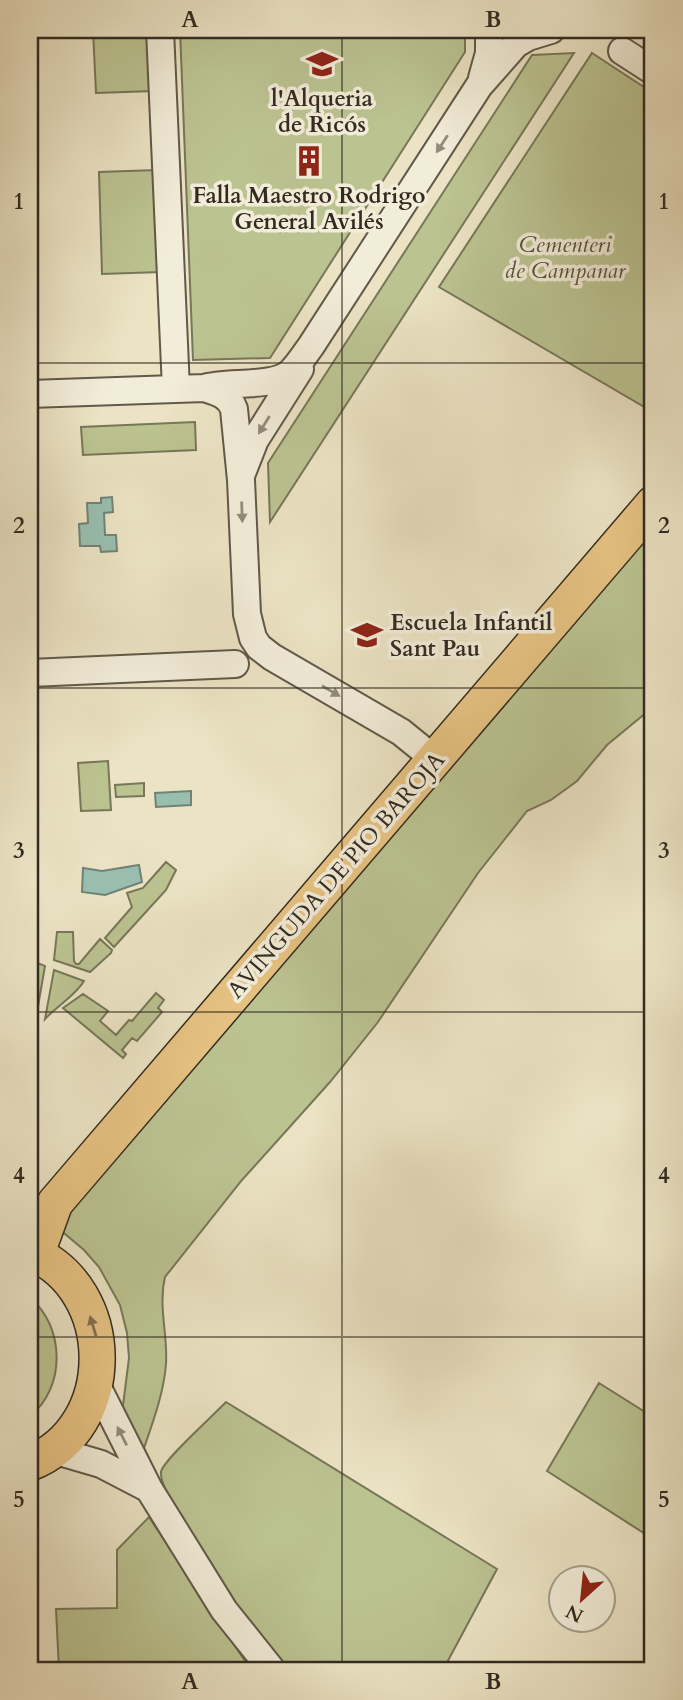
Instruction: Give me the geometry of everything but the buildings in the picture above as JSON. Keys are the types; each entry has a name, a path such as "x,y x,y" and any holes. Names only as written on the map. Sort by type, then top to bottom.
{"main road":[{"name":"AVINGUDA DE PIO BAROJA","path":"30,1209 653,479"},
{"name":"AVINGUDA DE PIO BAROJA","path":"33,1254 55,1203 653,504"},
{"path":"33,1254 57,1269 74,1287 88,1309 96,1333 99,1358 96,1384 90,1403 80,1420 41,1457"}],"street":[{"path":"160,30 176,388"},
{"path":"480,86 489,53 489,30"},
{"path":"30,394 204,388 220,384 274,382 290,373 311,346 480,86 516,44 551,30"},
{"path":"622,51 653,71"},
{"path":"241,480 250,450 311,346"},
{"path":"204,388 220,393 231,402 234,409 241,480 248,625 259,647 394,728 422,749"},
{"path":"30,673 235,664"},
{"path":"96,1384 149,1489 224,1610 272,1670"},
{"path":"41,1457 101,1464 149,1489"}],"green space":[{"path":"93,30 150,30 153,91 96,93"},
{"path":"180,30 465,30 465,52 270,358 193,360"},
{"path":"574,53 270,522 268,463 532,55"},
{"name":"Cementeri de Campanar","path":"592,53 653,93 653,412 439,287"},
{"path":"157,170 161,272 102,274 99,172"},
{"path":"195,422 196,450 83,455 81,427"},
{"path":"653,515 653,707 607,745 577,781 551,800 527,811 478,873 378,1022 330,1082 242,1180 165,1277 162,1299 165,1375 158,1407 144,1448 152,1467 122,1413 129,1358 127,1333 120,1305 99,1267 58,1228 60,1210"},
{"path":"108,761 111,810 81,811 78,763"},
{"path":"144,783 144,796 116,797 115,785"},
{"path":"166,862 176,870 166,890 114,947 105,938 132,907 127,893 143,888"},
{"path":"57,932 73,932 76,964 79,964 100,939 112,950 111,953 90,972 54,960"},
{"path":"30,956 33,961 45,966 37,1012 30,1006"},
{"path":"54,970 84,981 45,1019"},
{"path":"156,993 164,1000 158,1008 162,1012 137,1041 132,1038 122,1050 126,1054 123,1058 63,1008 83,994 108,1011 100,1021 116,1035"},
{"path":"30,1298 42,1310 50,1324 57,1357 50,1390 42,1404 30,1416"},
{"path":"599,1383 653,1417 653,1539 547,1471"},
{"path":"226,1402 497,1569 443,1670 285,1670 262,1644 194,1544 170,1500 161,1472 179,1448"},
{"path":"149,1517 251,1670 59,1670 56,1609 117,1608 117,1550"}],"shaded area":[{"path":"112,497 113,512 104,513 105,535 116,535 117,551 101,552 100,546 80,546 79,524 88,523 87,503 101,503 101,498"},
{"path":"191,791 191,805 156,807 155,793"},
{"path":"139,865 142,882 105,895 82,892 83,868 102,871"}],"place":[{"name":"l'Alqueria de Ricós","path":"322,64"},
{"name":"Falla Maestro Rodrigo General Avilés","path":"309,161"},
{"name":"Escuela Infantil Sant Pau","path":"367,635"}]}
